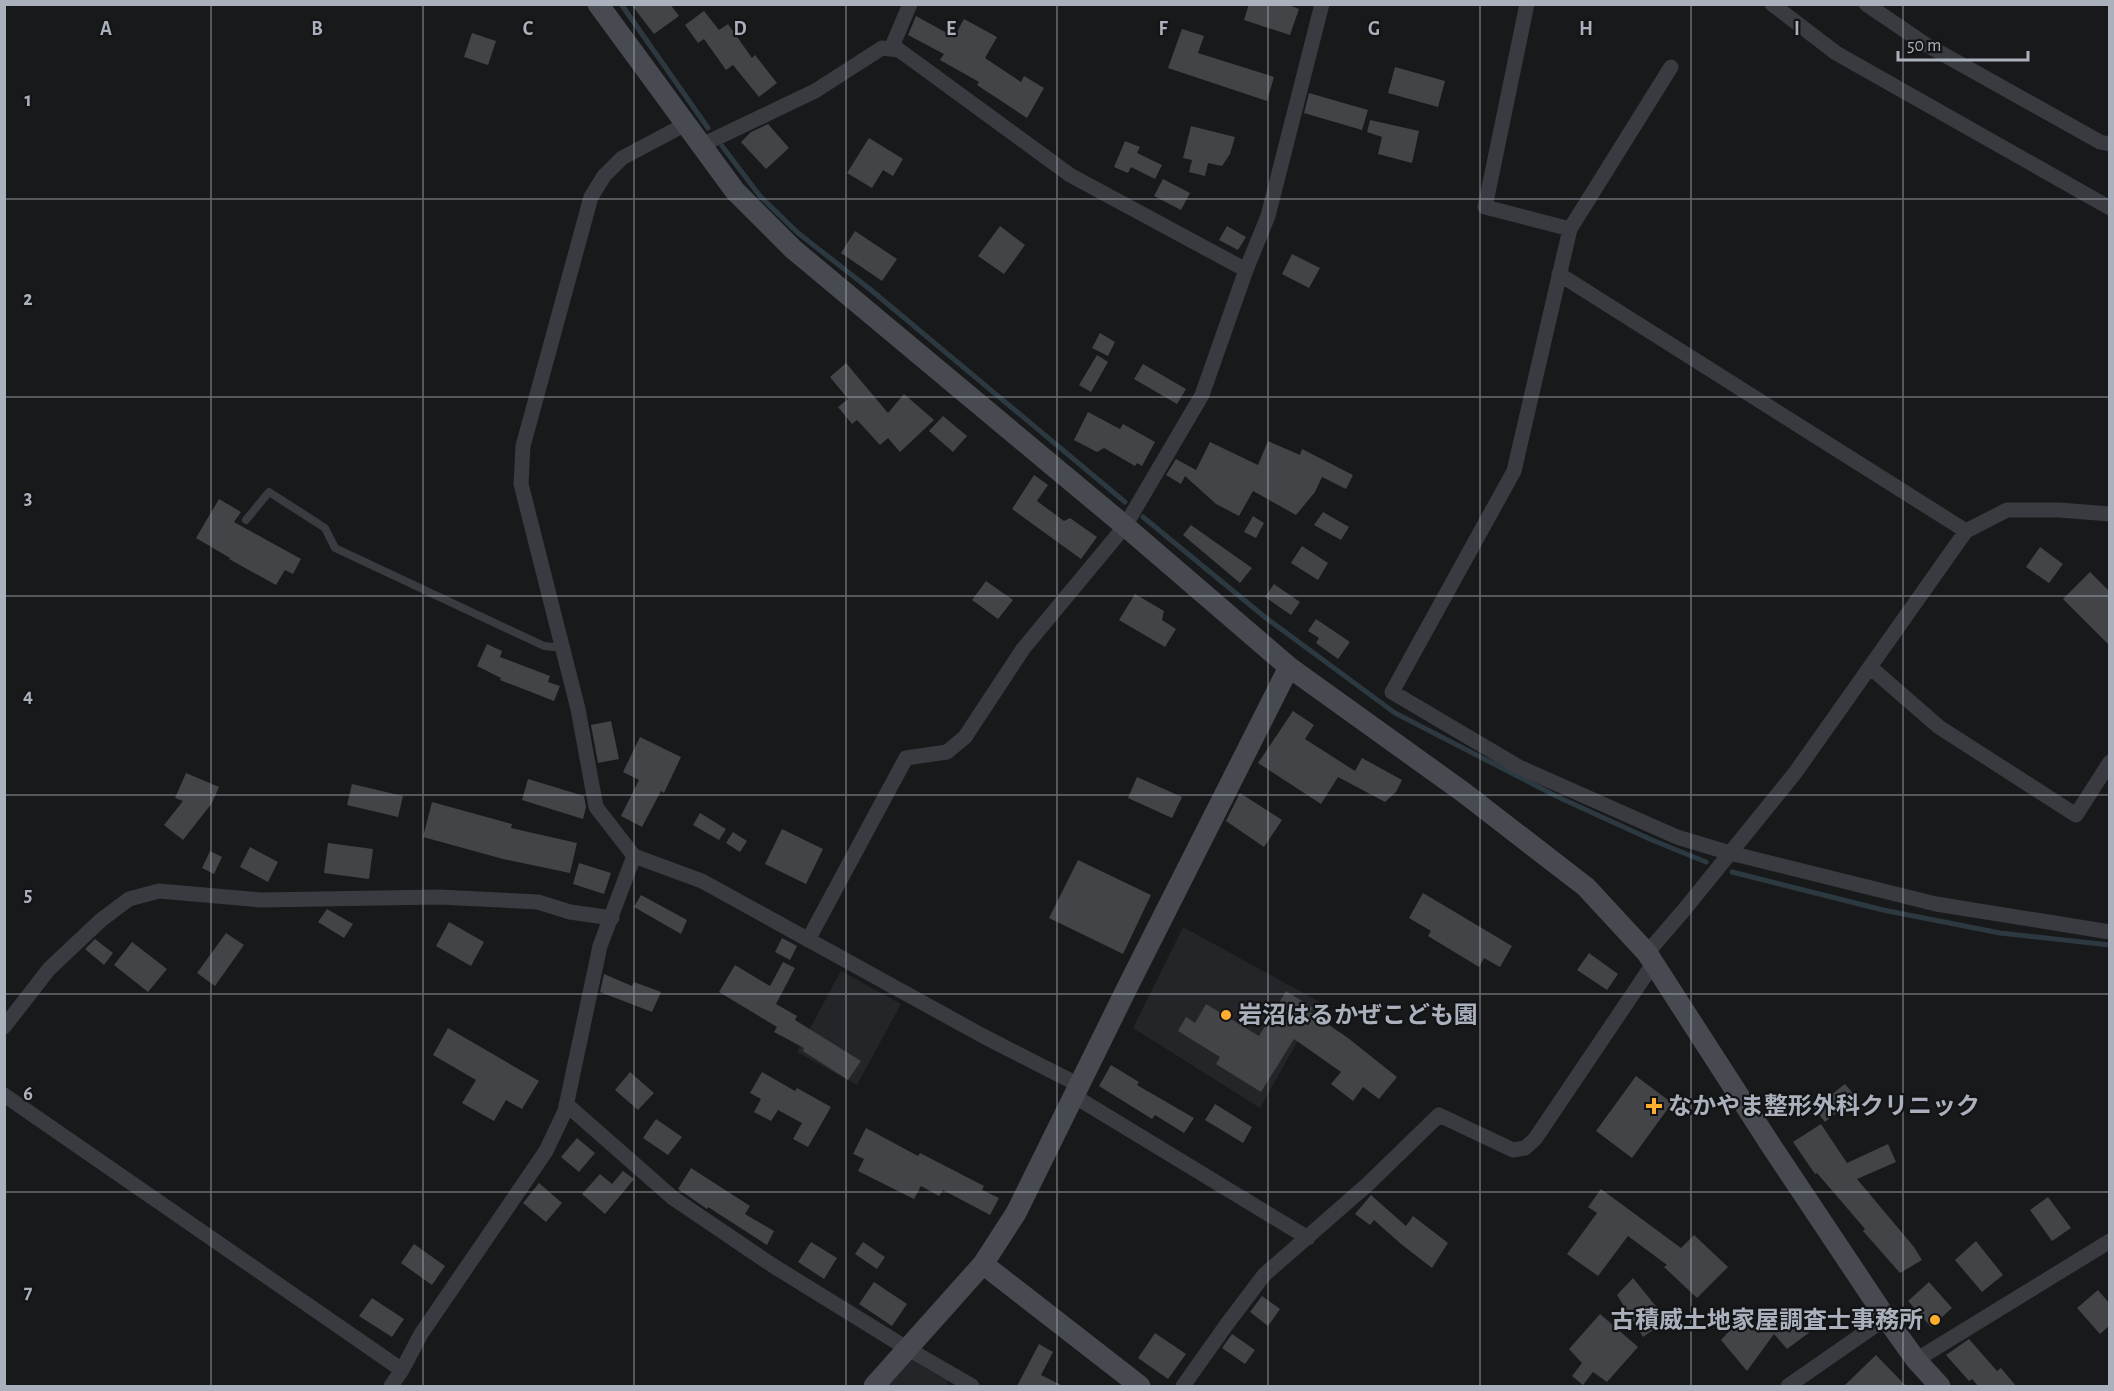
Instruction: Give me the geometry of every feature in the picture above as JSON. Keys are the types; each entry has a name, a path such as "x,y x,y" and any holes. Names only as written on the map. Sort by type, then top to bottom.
{"street":[{"path":"598,4 735,191 793,249 1125,526 1289,667 1463,792 1586,887 1650,958 1886,1318 1916,1360 1940,1386"},
{"path":"891,49 910,4"},
{"path":"808,940 906,758 947,752 965,736 1023,649 1125,526 1202,395 1246,270 1268,216 1322,4"},
{"path":"1527,4 1485,207 1570,229"},
{"path":"1772,4 1836,53 2109,208"},
{"path":"1866,4 1925,44 2100,142 2109,144"},
{"path":"702,145 815,91 882,48 899,50 1070,175 1246,270"},
{"path":"1671,67 1570,229 1514,471 1392,692 1519,767 1677,837 1730,854 1936,904 2109,932"},
{"path":"686,124 622,158 604,176 591,197 523,446 521,484 578,709 596,807 634,856 702,881 982,1036 1077,1091 1308,1238"},
{"path":"1560,274 1966,531"},
{"path":"1183,1386 1264,1275 1368,1184 1439,1115 1513,1150 1525,1148 1535,1139 1650,958 1795,773 1966,531 2007,510 2059,510 2109,514"},
{"path":"874,1386 983,1264 1016,1213 1289,667"},
{"path":"1870,667 1939,728 2076,815 2109,762"},
{"path":"391,1386 421,1334 546,1151 566,1104 600,946 634,856"},
{"path":"4,1027 50,969 101,920 129,899 159,891 261,900 439,897 538,902 570,912 612,918"},
{"path":"4,1095 402,1370"},
{"path":"566,1104 673,1198 772,1265 963,1384"},
{"path":"1916,1360 2109,1241"},
{"path":"983,1264 1134,1384"},
{"path":"1788,1386 1886,1318"}],"lane":[{"path":"246,520 269,492 325,528 335,548 544,646 563,648"}],"shaded area":[{"name":"岩沼はるかぜこども園","path":"1183,927 1320,1002 1260,1108 1133,1028"},
{"path":"841,971 901,1004 857,1085 797,1052"},
{"path":"911,1360 948,1381 946,1386 887,1386"}],"building":[{"path":"631,4 670,4 679,16 654,34"},
{"path":"1249,4 1286,4 1299,9 1290,35 1244,20"},
{"path":"704,11 719,30 728,24 752,58 755,55 777,83 759,97 733,65 726,70 704,39 698,43 685,25"},
{"path":"916,16 954,37 964,19 997,37 985,58 1021,82 1024,76 1044,88 1027,118 977,85 979,82 940,60 944,54 908,35"},
{"path":"1182,29 1204,36 1198,53 1274,77 1267,101 1168,68"},
{"path":"472,33 496,41 488,65 464,57"},
{"path":"1395,67 1445,81 1438,107 1388,93"},
{"path":"1309,93 1368,110 1362,130 1304,113"},
{"path":"1370,120 1419,131 1412,163 1378,154 1382,137 1367,132"},
{"path":"768,124 789,148 766,169 741,142 751,132"},
{"path":"1191,126 1235,137 1230,154 1222,166 1208,163 1205,176 1189,172 1192,160 1183,158"},
{"path":"869,138 903,159 893,176 883,170 872,188 847,173"},
{"path":"1125,141 1140,147 1137,153 1162,165 1155,179 1131,167 1128,173 1114,167"},
{"path":"1163,179 1190,193 1181,210 1154,196"},
{"path":"1000,226 1025,245 1004,274 978,256"},
{"path":"1227,226 1246,237 1238,250 1219,240"},
{"path":"855,231 897,259 882,281 841,253"},
{"path":"1292,254 1320,268 1309,288 1282,274"},
{"path":"1100,333 1115,342 1108,356 1092,348"},
{"path":"1097,355 1108,362 1091,392 1079,385"},
{"path":"846,363 888,413 904,394 934,420 900,452 888,438 880,445 857,420 852,424 838,407 848,399 830,377"},
{"path":"1143,364 1186,389 1177,404 1134,379"},
{"path":"1088,412 1120,429 1123,424 1155,442 1142,466 1137,463 1135,466 1104,448 1097,452 1074,440"},
{"path":"943,416 967,436 953,452 929,431"},
{"path":"1268,441 1300,455 1302,449 1353,475 1346,489 1322,477 1315,492 1296,515 1253,491 1239,516 1216,504 1185,476 1181,484 1166,475 1176,459 1196,470 1210,442 1258,465"},
{"path":"1034,475 1048,485 1037,501 1064,521 1070,518 1097,537 1081,559 1012,509"},
{"path":"219,499 241,512 234,522 301,559 293,574 285,570 276,585 196,538"},
{"path":"1323,512 1349,527 1341,540 1314,525"},
{"path":"1253,516 1264,523 1256,538 1244,532"},
{"path":"1191,525 1252,568 1240,583 1183,535"},
{"path":"1302,546 1328,563 1318,580 1291,563"},
{"path":"2040,547 2063,564 2049,583 2026,567"},
{"path":"2090,572 2109,591 2109,645 2063,599"},
{"path":"986,581 1013,600 998,619 972,600"},
{"path":"1274,584 1300,602 1291,615 1265,597"},
{"path":"1135,594 1164,611 1162,620 1176,629 1165,647 1119,620"},
{"path":"1316,619 1350,642 1338,659 1316,643 1319,638 1308,631"},
{"path":"487,644 502,651 500,657 550,676 548,682 560,686 554,701 500,680 501,678 477,666"},
{"path":"1293,711 1314,725 1305,739 1355,771 1362,758 1402,780 1396,792 1385,802 1338,777 1321,804 1258,763"},
{"path":"611,721 619,759 598,763 591,725"},
{"path":"640,737 681,757 664,793 661,791 642,827 621,816 639,780 623,772"},
{"path":"186,773 219,787 212,803 183,840 164,825 183,801 175,798"},
{"path":"1137,777 1182,797 1172,818 1128,798"},
{"path":"528,779 584,796 586,807 583,819 522,800"},
{"path":"352,784 403,796 398,817 347,805"},
{"path":"1240,793 1282,820 1264,847 1226,821"},
{"path":"432,802 512,824 511,828 577,843 570,873 503,859 423,837"},
{"path":"700,813 726,829 719,840 693,825"},
{"path":"782,829 823,849 806,884 765,864"},
{"path":"733,832 747,841 740,852 726,843"},
{"path":"328,843 373,849 369,879 324,873"},
{"path":"250,847 278,862 268,882 240,867"},
{"path":"210,851 222,857 214,874 202,868"},
{"path":"1078,860 1151,895 1123,954 1049,918"},
{"path":"579,863 611,873 604,894 573,884"},
{"path":"1423,893 1512,946 1500,967 1484,958 1479,967 1428,936 1431,931 1409,918"},
{"path":"641,895 687,920 681,934 634,907"},
{"path":"327,909 353,924 344,938 318,922"},
{"path":"449,922 484,942 471,966 436,946"},
{"path":"226,933 244,945 215,986 197,973"},
{"path":"782,938 797,946 790,960 775,952"},
{"path":"95,939 113,953 104,965 85,949"},
{"path":"132,942 167,969 148,992 114,965"},
{"path":"1589,953 1618,974 1607,990 1577,970"},
{"path":"783,962 795,968 776,1004 797,1016 795,1020 861,1061 848,1080 803,1051 804,1048 774,1032 777,1027 719,992 735,965 770,986"},
{"path":"604,974 632,986 634,982 661,992 652,1012 600,992"},
{"path":"1286,991 1313,1008 1310,1012 1348,1038 1397,1077 1379,1099 1363,1087 1353,1101 1331,1084 1341,1072 1294,1039 1261,1092 1216,1064 1220,1057 1178,1031 1186,1017 1195,1023 1206,1004 1259,1036"},
{"path":"448,1028 539,1081 522,1109 506,1100 494,1121 462,1103 476,1080 433,1055"},
{"path":"1111,1065 1139,1082 1137,1085 1194,1118 1184,1133 1155,1115 1152,1119 1099,1086"},
{"path":"630,1072 654,1093 638,1110 615,1090"},
{"path":"762,1072 795,1091 797,1088 831,1107 808,1147 793,1139 802,1123 778,1110 771,1121 754,1112 761,1099 750,1093"},
{"path":"1636,1076 1672,1103 1632,1158 1596,1131"},
{"path":"1845,1084 1856,1097 1825,1122 1814,1108"},
{"path":"1215,1104 1252,1127 1243,1143 1205,1120"},
{"path":"656,1119 682,1137 668,1155 643,1138"},
{"path":"1821,1124 1847,1163 1888,1144 1896,1162 1857,1179 1914,1247 1922,1260 1900,1273 1817,1173 1815,1174 1793,1142"},
{"path":"866,1128 918,1156 920,1153 984,1186 982,1190 999,1198 990,1215 943,1190 939,1196 921,1186 914,1199 858,1171 864,1159 853,1154"},
{"path":"577,1138 595,1153 579,1172 561,1157"},
{"path":"691,1168 750,1206 745,1214 774,1231 767,1245 678,1189"},
{"path":"623,1171 634,1179 605,1214 582,1194 600,1174 612,1184"},
{"path":"539,1183 562,1203 546,1222 523,1203"},
{"path":"1601,1189 1681,1248 1694,1235 1728,1267 1697,1298 1664,1267 1667,1265 1628,1236 1598,1276 1567,1254 1597,1213 1588,1207"},
{"path":"1371,1195 1406,1226 1413,1216 1448,1243 1432,1268 1374,1220 1370,1225 1355,1214"},
{"path":"2048,1197 2071,1228 2052,1241 2030,1210"},
{"path":"1976,1241 2003,1275 1982,1292 1955,1260"},
{"path":"811,1242 837,1258 824,1279 798,1262"},
{"path":"863,1242 885,1257 877,1269 855,1254"},
{"path":"414,1244 445,1266 432,1285 401,1263"},
{"path":"1633,1278 1667,1320 1643,1337 1617,1295"},
{"path":"874,1282 907,1304 892,1326 859,1304"},
{"path":"1929,1282 1952,1308 1931,1327 1908,1301"},
{"path":"2098,1290 2109,1303 2109,1326 2100,1334 2077,1308"},
{"path":"1262,1296 1280,1309 1268,1326 1250,1312"},
{"path":"372,1298 404,1319 392,1337 359,1316"},
{"path":"1785,1306 1810,1332 1787,1349 1774,1334 1747,1371 1721,1340 1743,1316 1759,1331"},
{"path":"1600,1314 1638,1347 1607,1382 1593,1372 1583,1385 1572,1376 1582,1363 1569,1349"},
{"path":"1155,1333 1186,1354 1168,1379 1138,1358"},
{"path":"1232,1334 1255,1350 1245,1364 1222,1348"},
{"path":"1969,1339 1997,1371 2001,1368 2016,1386 1978,1386 1972,1379 1969,1381 1946,1355"},
{"path":"1039,1344 1053,1352 1041,1375 1063,1386 1017,1386"},
{"path":"1876,1355 1906,1386 1844,1386"}],"waterway":[{"path":"621,4 708,128"},
{"path":"722,146 760,196 798,233 871,290 1125,502"},
{"path":"1143,517 1266,618 1395,713 1558,797 1706,862"},
{"path":"1732,872 1883,910 2000,933 2110,945"}],"place":[{"name":"岩沼はるかぜこども園","path":"1226,1015"},
{"name":"なかやま整形外科クリニック","path":"1654,1106"},
{"name":"古積威土地家屋調査士事務所","path":"1935,1320"}]}
